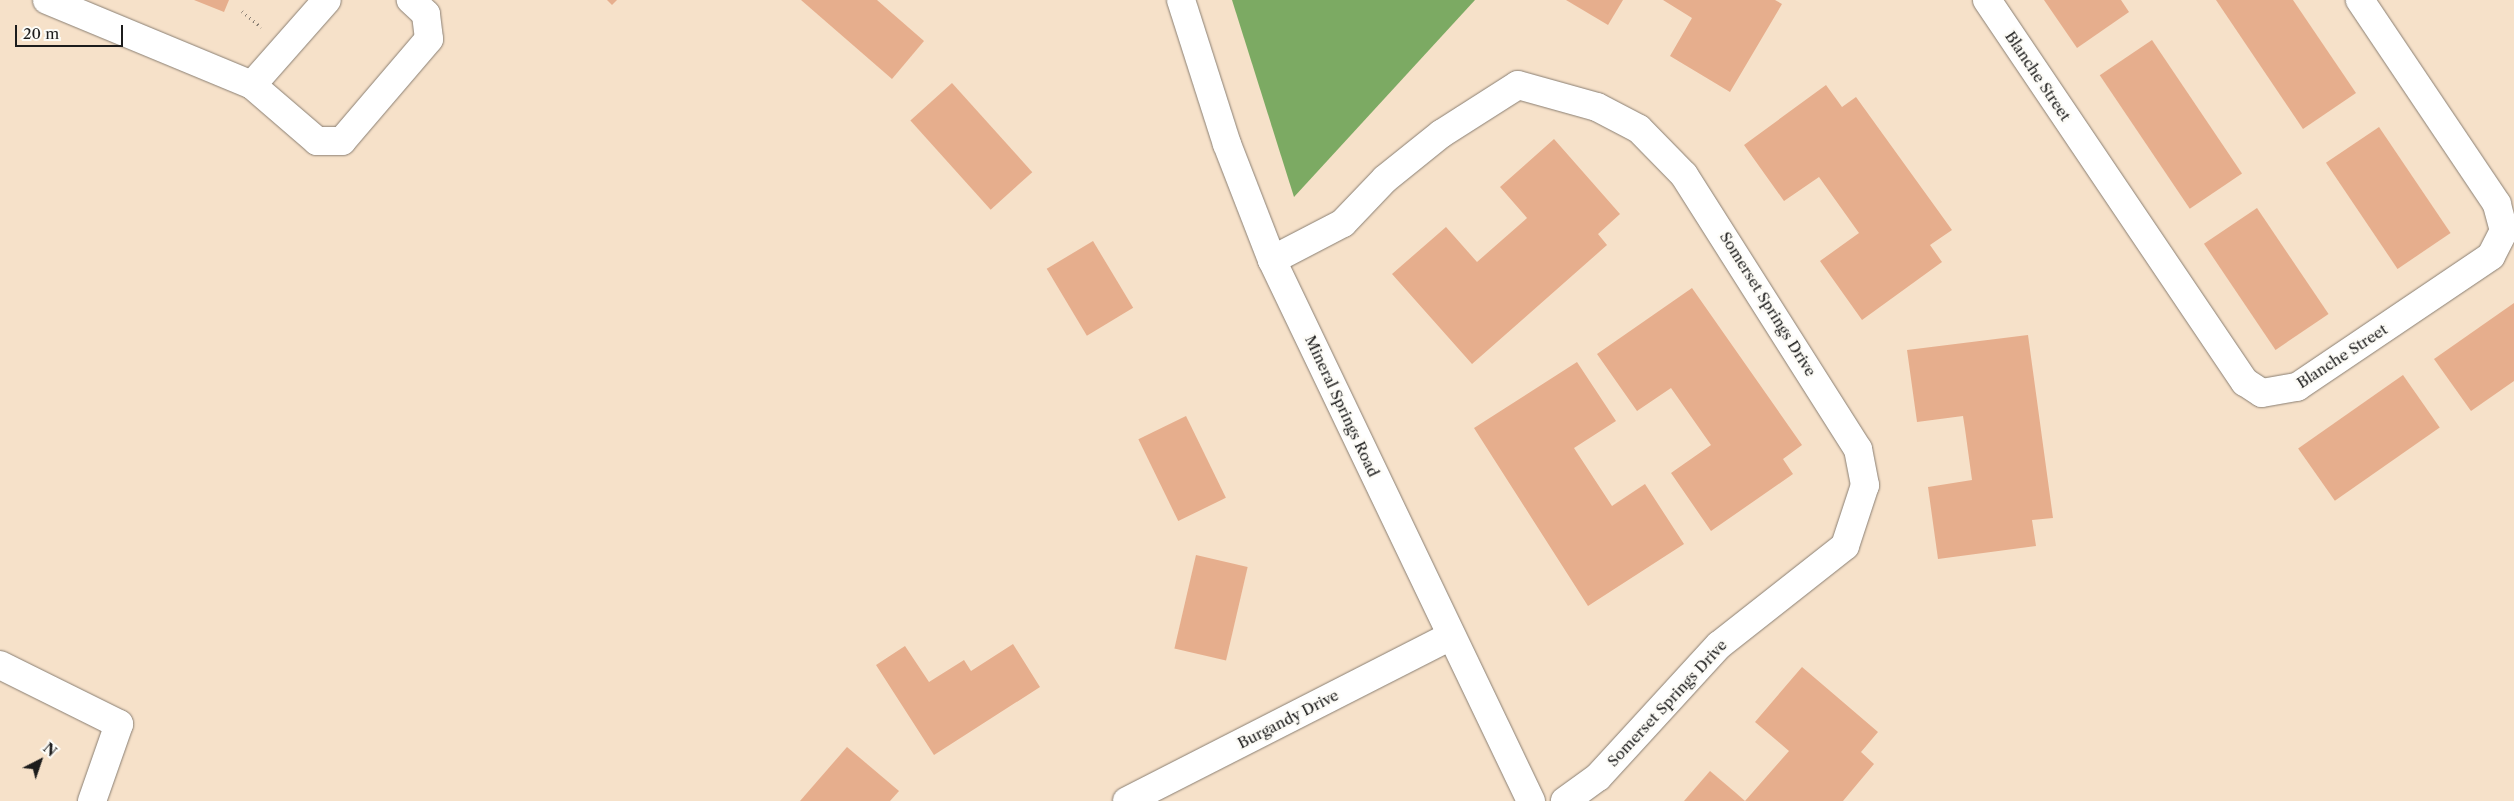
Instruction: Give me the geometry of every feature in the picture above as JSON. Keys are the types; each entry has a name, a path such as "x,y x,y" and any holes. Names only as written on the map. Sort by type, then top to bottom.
{"street":[{"path":"47,0 252,85 318,141 342,141 429,39 426,14 411,0"},
{"path":"252,85 327,0"},
{"name":"Mineral Springs Road","path":"1181,0 1227,144 1272,260 1449,637 1531,801"},
{"name":"Blanche Street","path":"1987,0 2245,382 2262,393 2297,387 2491,256 2504,231 2497,204 2360,0"},
{"name":"Somerset Springs Drive","path":"1272,260 1343,223 1385,179 1441,134 1518,85 1597,106 1639,129 1684,175 1858,449 1865,485 1845,546 1719,645 1598,777 1565,801"},
{"name":"Burgandy Drive","path":"1127,801 1449,637"},
{"path":"0,665 119,724 92,801"}],"green space":[{"path":"1232,0 1475,0 1294,197"}],"building":[{"path":"194,0 229,0 224,12"},
{"path":"607,0 617,0 612,5"},
{"path":"801,0 877,0 924,41 892,79"},
{"path":"1566,0 1623,0 1608,25"},
{"path":"1663,0 1775,0 1782,4 1730,92 1670,56 1692,18"},
{"path":"2044,0 2121,0 2129,12 2077,48"},
{"path":"2216,0 2293,0 2356,93 2303,129"},
{"path":"2152,40 2242,173 2190,209 2100,75"},
{"path":"952,83 1032,172 991,210 910,120"},
{"path":"1826,85 1842,107 1856,97 1952,230 1930,245 1942,262 1862,320 1820,261 1859,233 1819,177 1784,201 1744,145"},
{"path":"2379,127 2451,233 2398,269 2326,163"},
{"path":"1554,139 1620,214 1598,234 1607,245 1472,364 1392,274 1446,227 1477,262 1527,218 1500,187"},
{"path":"2257,208 2329,314 2276,350 2204,244"},
{"path":"1093,241 1133,308 1087,336 1047,269"},
{"path":"1692,288 1802,445 1783,459 1793,474 1711,531 1671,473 1711,445 1671,388 1637,411 1597,354"},
{"path":"2514,303 2514,381 2471,411 2434,359"},
{"path":"2028,335 2053,518 2032,520 2036,546 1938,559 1928,487 1972,480 1965,429 1963,416 1917,422 1907,350"},
{"path":"1577,362 1616,421 1574,448 1612,506 1645,484 1684,544 1588,606 1474,428"},
{"path":"2403,375 2440,427 2335,501 2298,448"},
{"path":"1186,416 1226,498 1178,521 1138,439"},
{"path":"1196,555 1248,567 1226,660 1174,649"},
{"path":"1013,644 1040,687 934,755 876,665 905,646 929,682 964,660 971,671"},
{"path":"1802,667 1878,732 1861,752 1874,764 1843,801 1745,801 1789,751 1755,722"},
{"path":"847,747 899,791 890,801 800,801"},
{"path":"1710,771 1736,793 1745,801 1684,801"}]}
